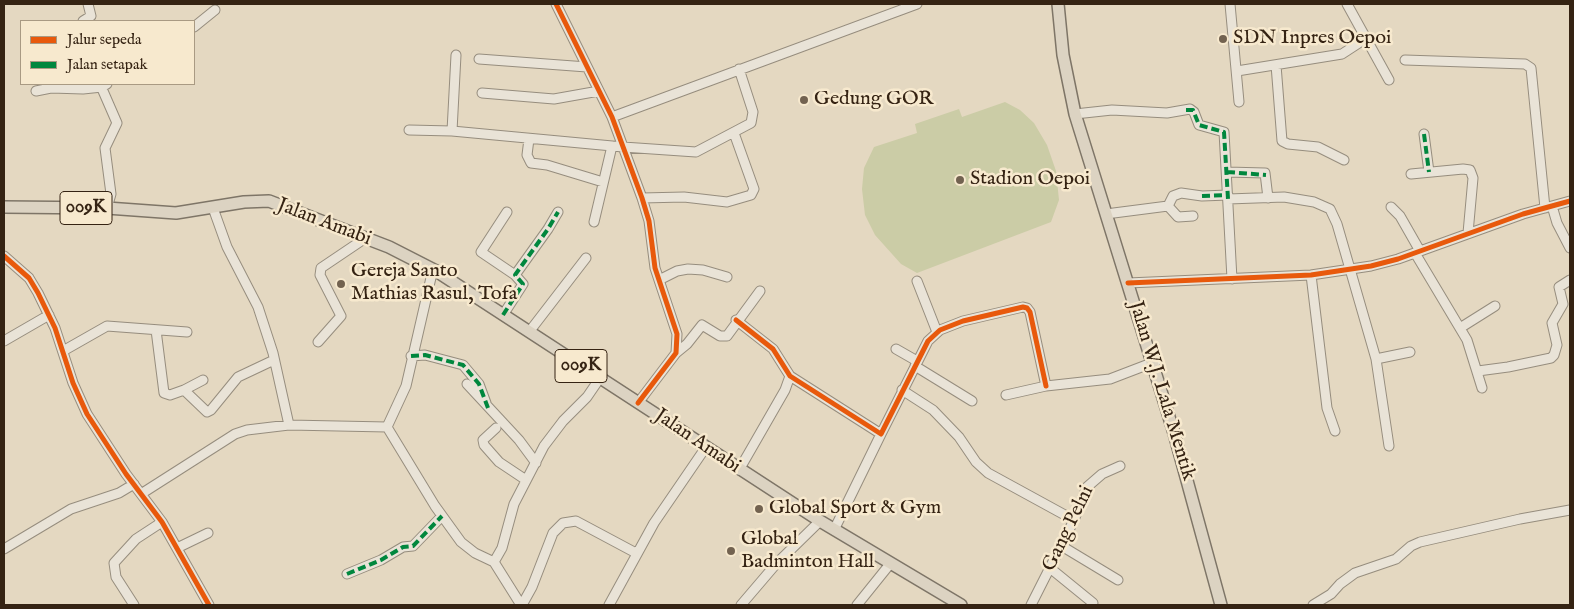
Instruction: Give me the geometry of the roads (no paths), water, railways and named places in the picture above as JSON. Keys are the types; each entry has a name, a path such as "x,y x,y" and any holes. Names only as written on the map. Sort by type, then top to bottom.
{"main road":[{"name":"Jalan W.J. Lala Mentik","path":"1058,4 1063,55 1078,114 1155,361 1222,605"},
{"path":"1065,4 1065,22 1078,114"},
{"name":"Jalan Amabi","path":"4,207 107,208 172,213 244,202 269,201 389,247 433,269 706,447 738,470 820,522 961,605"}],"street":[{"path":"85,20 91,16 88,4"},
{"path":"556,4 612,117 642,198 649,221 659,280 677,334 676,354"},
{"path":"612,117 917,4"},
{"path":"1230,4 1239,102"},
{"path":"1346,4 1389,80"},
{"path":"195,26 215,10"},
{"path":"1237,71 1342,54 1365,39"},
{"path":"452,131 456,55"},
{"path":"479,59 587,67"},
{"path":"1405,60 1526,64 1531,68 1548,207 1570,248"},
{"path":"1276,65 1281,137 1288,144 1318,147 1344,160"},
{"path":"408,130 452,131 623,148 696,152 751,123 754,116 739,69"},
{"path":"36,91 58,86 72,90 103,85 117,123 105,148 111,194 107,208"},
{"path":"482,93 554,99 599,91"},
{"path":"1078,114 1112,110 1167,113 1190,108 1194,112 1199,125 1224,132 1232,279"},
{"path":"642,198 684,197 727,202 751,195 754,189 734,133"},
{"path":"1424,134 1429,172"},
{"path":"529,139 527,155 531,163 604,182"},
{"path":"594,222 612,146"},
{"path":"1411,174 1470,170 1473,178 1468,233"},
{"path":"1227,172 1265,173 1268,198"},
{"path":"1168,206 1173,196 1181,193 1202,196 1297,198 1327,206 1337,224 1376,359 1389,446"},
{"path":"1132,288 1232,279 1312,275 1371,266 1570,201"},
{"path":"1109,213 1168,206"},
{"path":"1168,206 1178,217 1192,216"},
{"path":"213,208 227,247 258,307 274,360 289,425"},
{"path":"1391,208 1400,216 1417,252 1460,328 1478,371 1482,388"},
{"path":"502,315 523,284 515,276 481,252 507,212"},
{"path":"515,276 558,212"},
{"path":"318,342 341,316 320,275 321,268 364,239"},
{"path":"5,258 29,278 49,315 87,414 162,522 209,605"},
{"path":"529,332 586,258"},
{"path":"387,427 406,386 411,356 421,326 433,269"},
{"path":"659,280 677,271 688,269 703,270 727,277"},
{"path":"1312,275 1327,408 1335,431"},
{"path":"1478,371 1551,358 1557,345 1552,323 1562,304 1559,287 1570,280"},
{"path":"917,281 937,332"},
{"path":"638,403 676,354 687,344 702,325 720,336 726,336 736,320 760,291"},
{"path":"1460,328 1495,306"},
{"path":"834,530 916,363 928,341 937,332 978,317 1023,307 1027,308 1030,312 1046,386"},
{"path":"4,341 49,315"},
{"path":"736,320 773,350 790,376 881,434"},
{"path":"63,351 107,326 187,332"},
{"path":"156,330 164,393 170,396 203,380"},
{"path":"896,349 972,401"},
{"path":"1376,359 1410,352"},
{"path":"411,356 425,355 463,365 479,384 488,408"},
{"path":"184,390 203,410 209,412 234,380 246,372 274,360"},
{"path":"1006,395 1046,386 1110,379 1155,361"},
{"path":"738,470 785,390 790,376"},
{"path":"494,562 502,548 514,504 544,446 563,421 587,397 600,378"},
{"path":"467,384 519,440 536,463"},
{"path":"902,390 934,410 959,437 976,462 988,473 1074,520"},
{"path":"141,494 235,434 258,427 289,425 387,427"},
{"path":"387,427 442,516 466,547 494,562 522,605 532,587 552,533 564,523 576,521 636,553"},
{"path":"496,428 483,440 484,445 499,462 526,480"},
{"path":"609,605 623,583 636,553 706,447"},
{"name":"Gang Pelni","path":"1031,605 1074,520 1087,487 1093,479 1120,466"},
{"path":"4,548 71,508 119,493 134,484"},
{"path":"1313,605 1331,594 1340,584 1355,573 1396,559 1411,546 1420,542 1520,519 1570,510"},
{"path":"347,574 381,560 403,547 413,546 442,516"},
{"path":"134,605 116,577 114,563 136,539 162,522"},
{"path":"741,605 791,548 820,522"},
{"path":"177,548 208,533"},
{"path":"1060,546 1118,580"},
{"path":"857,605 890,564"},
{"path":"1050,568 1093,603"}],"place":[{"name":"SDN Inpres Oepoi","path":"1223,39"},
{"name":"Gedung GOR","path":"804,100"},
{"name":"Stadion Oepoi","path":"960,180"},
{"name":"Gereja Santo Mathias Rasul, Tofa","path":"341,284"},
{"name":"Global Sport & Gym","path":"759,509"},
{"name":"Global Badminton Hall","path":"731,551"}]}
